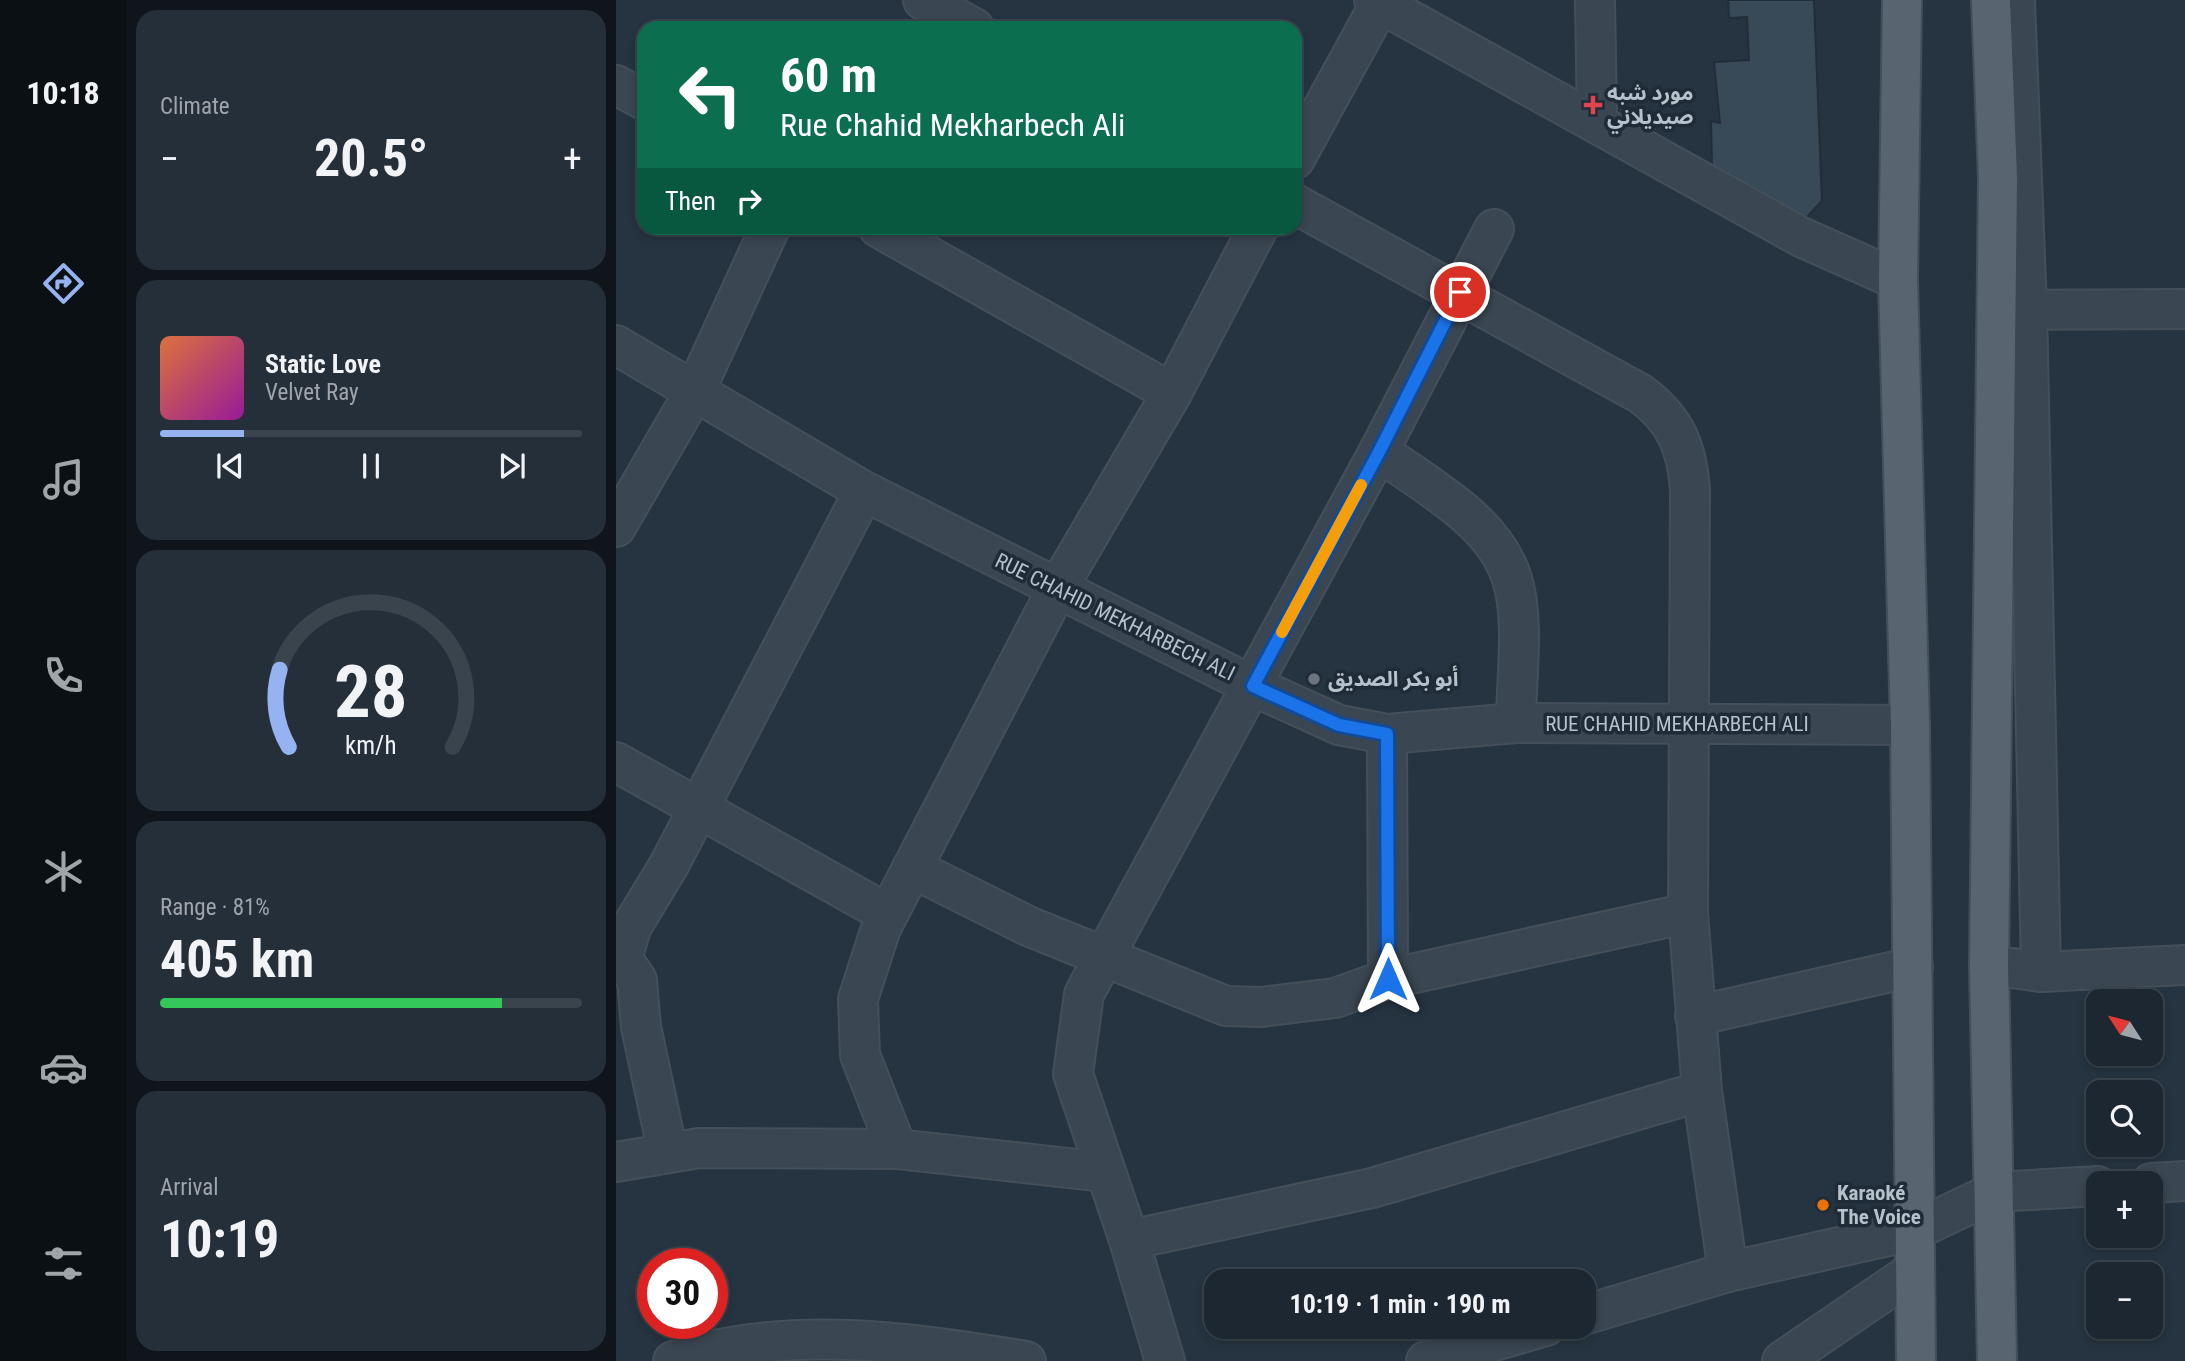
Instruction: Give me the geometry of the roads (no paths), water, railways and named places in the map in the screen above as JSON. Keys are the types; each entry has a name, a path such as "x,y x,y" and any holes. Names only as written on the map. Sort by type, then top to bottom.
{"main road":[{"path":"1902,0 1898,279 1910,724 1916,1361"},
{"path":"1991,0 1998,178 2012,309 1989,965 1997,1361"}],"street":[{"path":"922,0 961,21"},
{"path":"1595,0 1597,123"},
{"path":"2015,0 2012,309 2041,972"},
{"path":"1302,146 1380,2 1801,237 1898,279"},
{"path":"616,85 637,96"},
{"path":"1302,208 1460,292 1641,394 1657,407 1681,438 1688,460 1690,490 1686,725 1688,913 1702,1091 1728,1272"},
{"path":"1165,1361 1129,1240 1073,1074 1084,994 1379,452 1494,229"},
{"path":"616,527 696,389 767,235"},
{"path":"890,235 1172,393"},
{"path":"897,1149 860,1055 858,999 888,914 1057,589 1172,393 1254,235"},
{"path":"2012,309 2185,309"},
{"name":"RUE CHAHID MEKHARBECH ALI","path":"616,345 696,389 864,491 1253,686 1339,725 1387,734 1516,723 1910,724"},
{"path":"1379,452 1460,511 1484,531 1499,549 1512,578 1518,609 1516,723"},
{"path":"668,1153 641,1027 637,980 619,957 632,926 669,865 864,491"},
{"path":"1387,734 1388,979"},
{"path":"616,762 888,914"},
{"path":"912,868 1028,926 1226,1006 1298,1005 1335,998 1388,979 1688,913"},
{"path":"1989,965 2041,972 2185,965"},
{"path":"1695,1016 1913,967"},
{"path":"1129,1240 1372,1188 1702,1091"},
{"path":"616,1162 699,1148 897,1149 1104,1172"},
{"path":"2163,1182 2185,1181"},
{"path":"1596,1311 1728,1272 1916,1230 1995,1192 2086,1187"},
{"path":"1782,1361 1914,1271"},
{"path":"673,1361 723,1347 772,1340 826,1337 972,1352 1026,1361"},
{"path":"1426,1361 1501,1339"}],"place":[{"name":"مورد شبه صيديلاني","path":"1593,105"},
{"name":"أبو بكر الصديق","path":"1314,679"},
{"name":"Karaoké The Voice","path":"1823,1205"}]}
